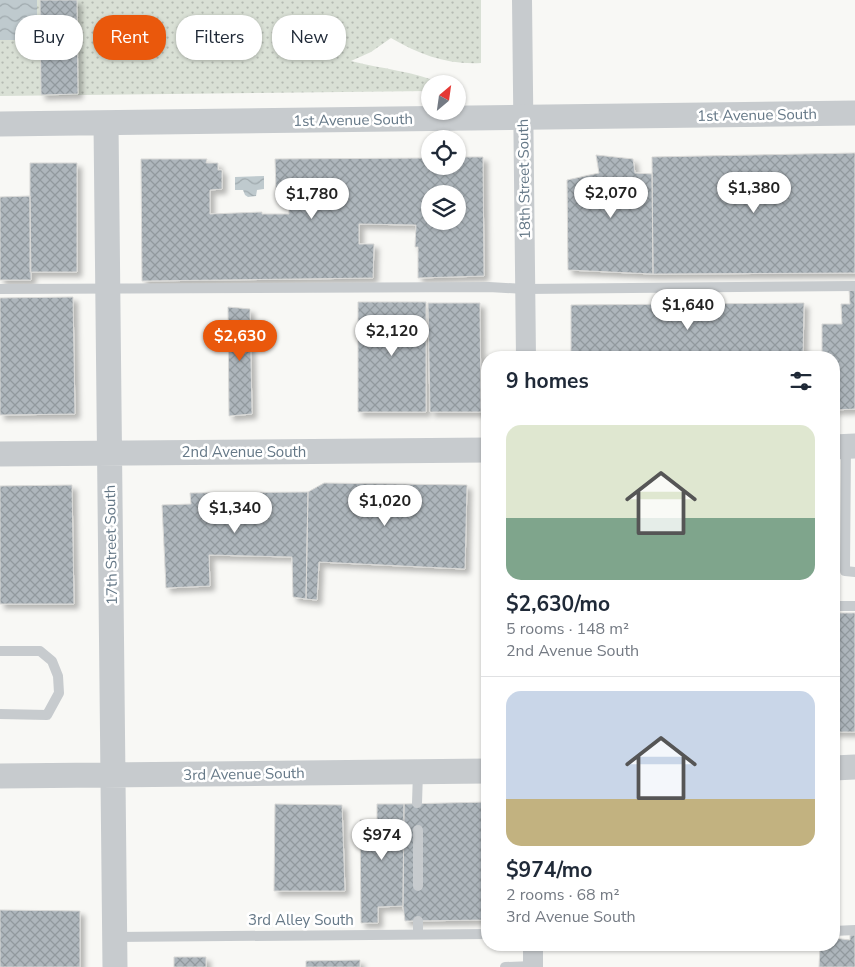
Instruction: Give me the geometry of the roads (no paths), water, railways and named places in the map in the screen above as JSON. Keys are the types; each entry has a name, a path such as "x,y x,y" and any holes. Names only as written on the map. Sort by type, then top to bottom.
{"street":[{"name":"18th Street South","path":"522,0 526,351"},
{"name":"1st Avenue South","path":"0,124 855,114"},
{"name":"17th Street South","path":"106,123 115,967"},
{"name":"2nd Avenue South","path":"0,454 481,450"},
{"path":"840,768 855,767"},
{"name":"3rd Avenue South","path":"0,776 481,771"},
{"path":"533,951 533,967"}],"lane":[{"path":"0,289 489,287 526,289 855,286"},
{"path":"845,446 845,571 855,572"},
{"path":"840,606 855,606"},
{"path":"0,651 40,651 52,661 58,676 59,693 47,715 0,714"},
{"path":"417,803 418,772"},
{"path":"418,830 418,886"},
{"path":"418,921 418,934"},
{"path":"840,931 855,930"},
{"name":"3rd Alley South","path":"115,937 481,934"},
{"path":"505,967 533,967"}],"water":[{"path":"0,0 37,0 37,15 15,15 15,40 0,40"},
{"path":"264,176 264,189 257,190 256,196 248,197 243,190 235,190 235,177"}]}
